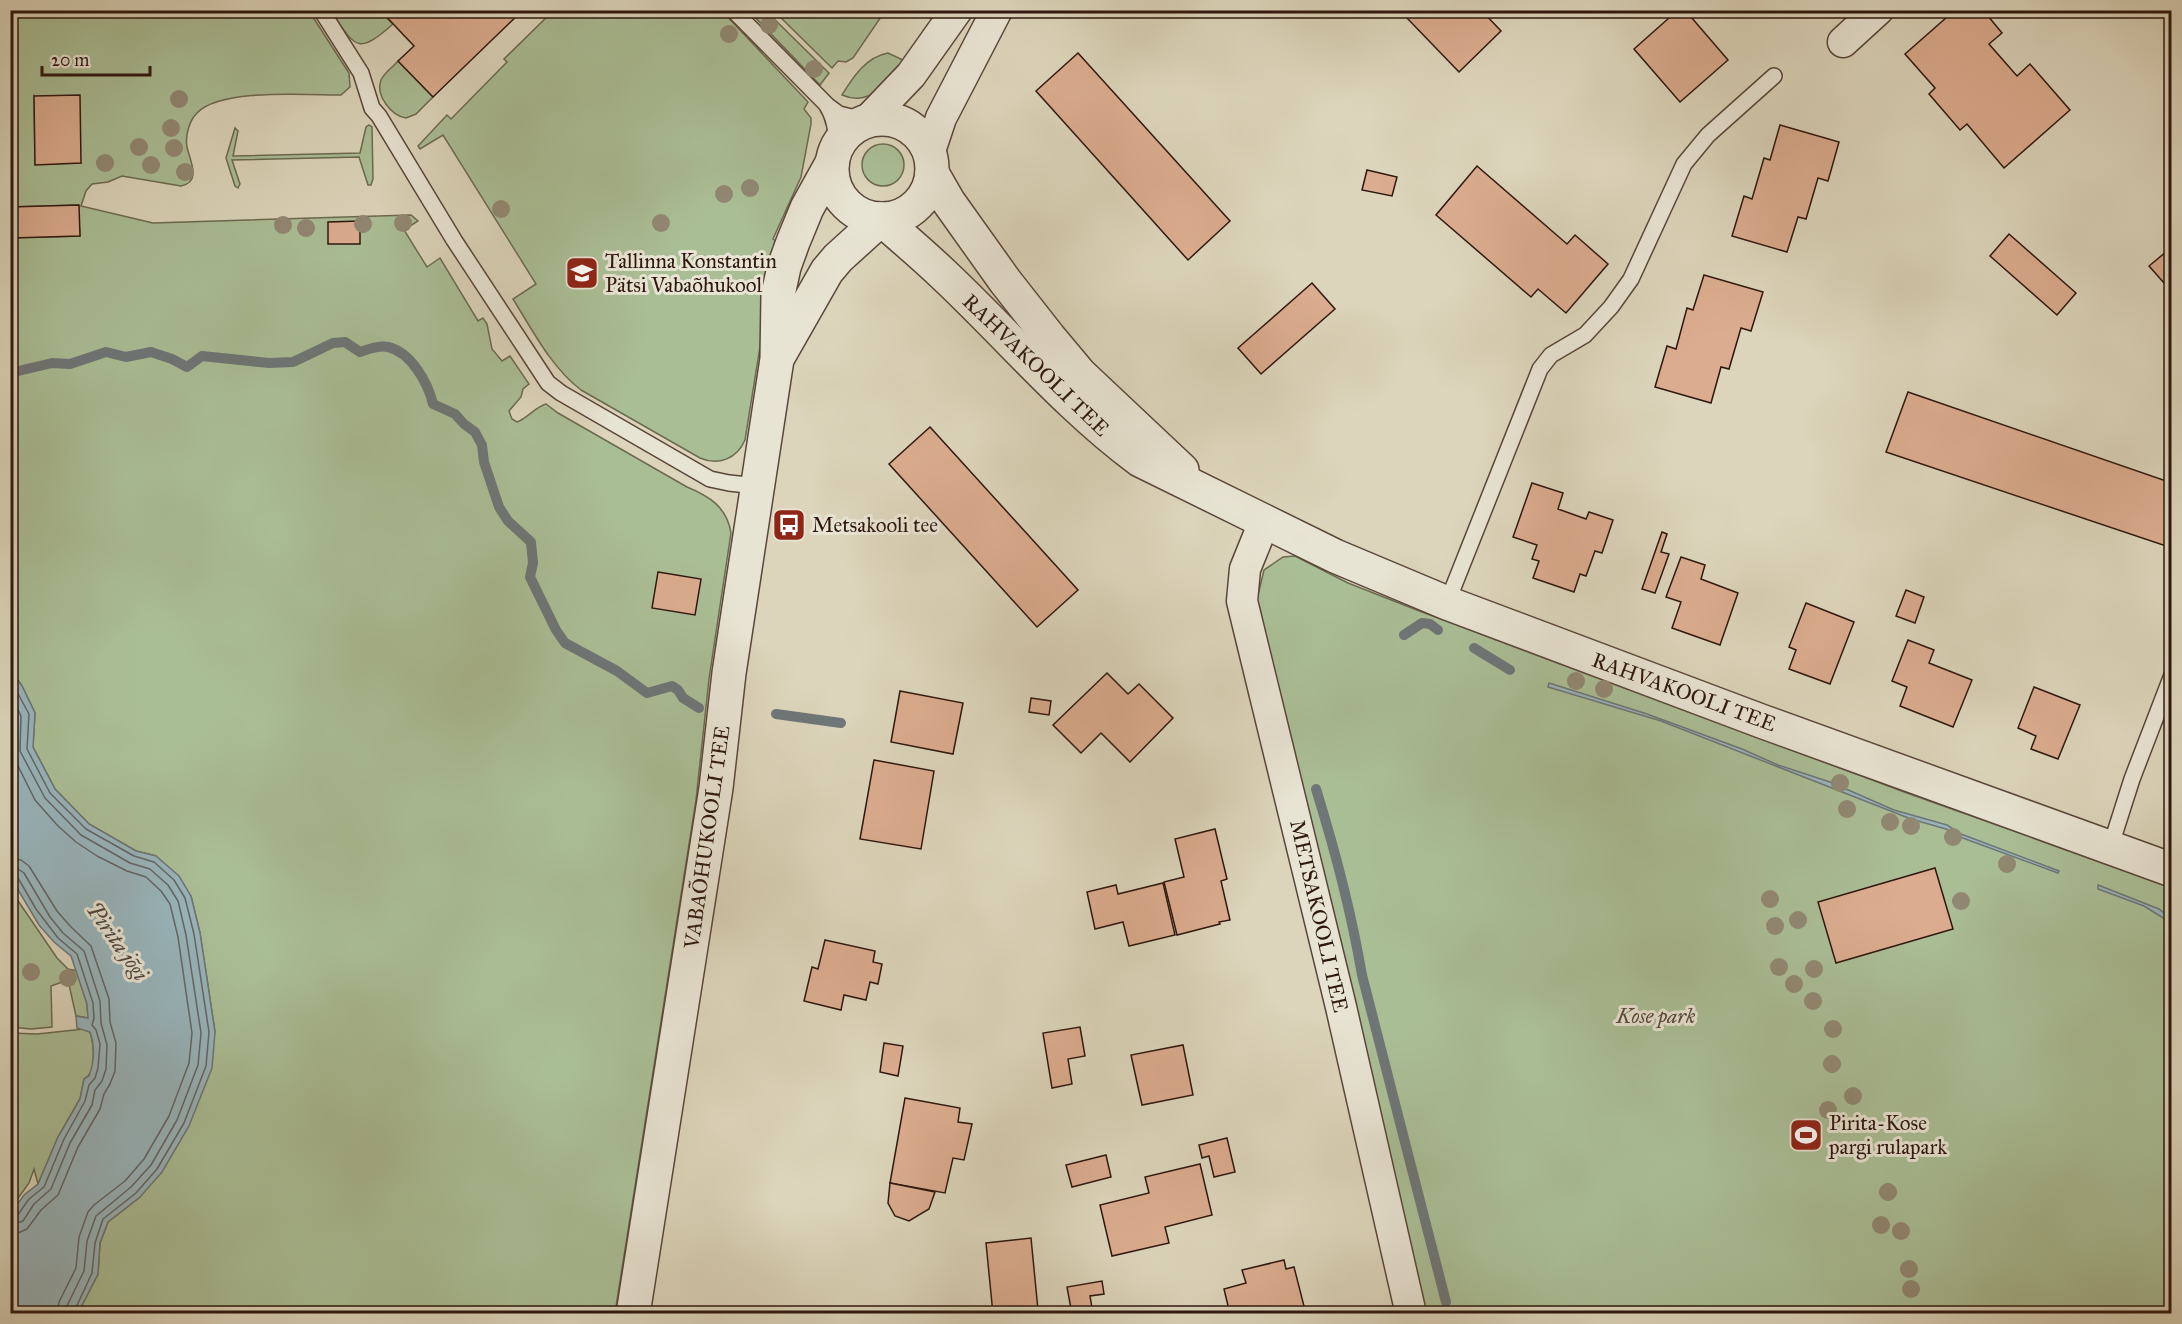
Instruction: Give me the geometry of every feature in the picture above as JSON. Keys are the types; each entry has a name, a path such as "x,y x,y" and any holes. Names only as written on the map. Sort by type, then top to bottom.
{"street":[{"path":"957,10 911,75 867,121 844,135 835,155 833,180 839,195 850,208 865,216 881,219 896,217 910,211 921,201 929,188 931,162 941,118 997,10"},
{"path":"1843,42 1878,10"},
{"path":"867,121 892,119 915,130 924,140 931,162"},
{"name":"VABAÕHUKOOLI TEE","path":"633,1314 704,878 729,673 777,359 778,295 784,267 807,208 835,155"},
{"name":"RAHVAKOOLI TEE","path":"931,162 948,201 1005,282 1049,337 1080,374 1205,492"},
{"name":"VABAÕHUKOOLI TEE","path":"777,359 831,266 881,219"},
{"name":"RAHVAKOOLI TEE","path":"881,219 943,274 1053,385 1112,439 1140,460 1264,522 1374,573 1447,603 1761,721 2172,870"},
{"name":"METSAKOOLI TEE","path":"1264,522 1245,569 1242,601 1343,1017 1411,1314"}],"lane":[{"path":"321,10 361,73 372,108 454,240 548,383 561,393 710,479 757,486"},
{"path":"733,10 826,104 839,114 867,121"},
{"path":"1447,603 1540,369 1551,355 1585,335 1611,307 1631,279 1684,164 1708,135 1774,76"},
{"path":"826,104 833,114 836,126 835,155"},
{"path":"2110,848 2132,779 2172,675"}],"green space":[{"path":"11,11 309,11 349,73 350,87 341,95 244,96 208,105 194,116 188,129 187,147 193,176 187,184 181,186 122,176 108,182 92,184 86,191 81,206 153,223 411,215 418,221 404,230 427,267 440,258 478,321 483,318 487,324 492,349 502,361 510,356 529,384 523,389 521,397 509,411 512,419 517,422 546,404 687,487 703,494 726,516 731,533 709,679 696,800 615,1313 78,1313 98,1274 100,1243 108,1222 140,1197 215,1032 200,933 191,896 156,856 136,851 89,824 55,789 33,747 35,713 11,669 10,222 12,238 80,236 78,205 11,207","holes":["34,96 81,163 35,164"]},
{"path":"331,11 380,11 393,24 372,41 358,43 346,33"},
{"path":"553,11 683,11 693,18 701,11 722,11 808,102 804,109 811,118 811,124 801,177 773,239 780,244 768,297 745,440 737,452 726,459 714,461 700,458 581,390 570,381 543,348 513,299 536,284 443,135 420,149 418,146 447,115 451,119 454,116 507,62 504,59"},
{"path":"749,11 766,11 829,73 820,85"},
{"path":"774,11 885,11 853,58 846,62 838,61 832,68"},
{"path":"888,53 905,61 885,84 862,98 842,95 867,63"},
{"path":"398,61 433,97 416,114 406,118 390,109 380,92 382,77"},
{"path":"369,125 372,127 373,179 371,185 368,185 359,157 232,160 240,184 238,188 235,186 226,158 235,128 238,131 233,156 360,153 366,127"},
{"path":"883,144 891,145 898,150 903,157 903,173 898,180 891,185 883,186 875,185 868,180 863,173 862,165 863,157 868,150 875,145"},
{"name":"Kose park","path":"1295,556 1348,583 1422,612 1907,793 2171,887 2171,1313 1420,1313 1257,599 1264,570 1283,557"},
{"path":"10,889 57,958 68,969 77,971 87,1004 88,1018 76,1016 68,980 51,986 52,1027 31,1029 11,1027"},
{"path":"84,1029 90,1032 93,1044 93,1065 84,1079 80,1099 58,1137 38,1184 34,1169 29,1183 11,1208 11,1033 37,1034"}],"water":[{"name":"Pirita jõgi","path":"10,669 22,686 35,713 33,747 55,789 89,824 136,851 156,856 179,876 191,896 200,933 215,1032 212,1068 189,1126 162,1172 140,1197 108,1222 100,1243 98,1274 78,1313 11,1313 11,1213 24,1195 38,1184 58,1137 80,1099 84,1079 91,1071 93,1043 90,1032 77,1028 76,1016 88,1018 87,1004 71,956 39,925 11,878"},
{"path":"1549,683 1647,714 1742,749 1778,765 1830,782 1894,810 1947,825 1961,834 2059,871 2058,873 1960,837 1946,829 1911,819 1661,721 1548,687"},
{"path":"2098,885 2159,909 2171,919 2171,923 2144,906 2098,889"}],"building":[{"path":"380,10 523,10 433,97 398,61 414,46"},
{"path":"1412,10 1485,10 1483,12 1501,31 1459,72 1406,17"},
{"path":"1678,10 1685,10 1728,60 1680,102 1634,49"},
{"path":"1955,10 1983,10 2002,33 1989,44 2017,76 2030,64 2070,110 2004,168 1967,124 1960,130 1929,94 1935,88 1905,54"},
{"path":"1078,53 1230,221 1188,260 1036,91"},
{"path":"80,95 81,163 35,165 34,96"},
{"path":"1780,125 1839,142 1828,181 1818,178 1806,219 1798,217 1787,252 1732,236 1744,196 1752,199 1764,158 1770,160"},
{"path":"1477,166 1567,244 1575,235 1608,264 1566,313 1538,289 1531,297 1436,215"},
{"path":"1367,170 1397,177 1392,196 1362,190"},
{"path":"79,205 80,236 11,238 10,207"},
{"path":"360,221 360,244 328,244 328,222"},
{"path":"2009,234 2076,293 2057,315 1990,256"},
{"path":"2172,247 2172,292 2149,266"},
{"path":"1704,275 1763,292 1751,331 1741,328 1729,369 1721,367 1711,403 1655,387 1667,346 1676,349 1687,308 1693,310"},
{"path":"1312,283 1335,309 1261,374 1238,348"},
{"path":"1908,392 2172,483 2172,548 1886,452"},
{"path":"930,427 1078,590 1037,627 889,464"},
{"path":"1532,483 1563,493 1558,509 1586,519 1589,512 1613,520 1602,553 1595,551 1586,576 1580,574 1574,592 1533,578 1539,561 1532,559 1537,545 1513,537"},
{"path":"1662,532 1667,534 1661,552 1669,554 1655,593 1642,589"},
{"path":"1681,557 1705,565 1701,579 1738,593 1720,645 1672,628 1681,602 1666,597"},
{"path":"658,572 701,579 695,615 652,608"},
{"path":"1906,590 1924,597 1915,623 1896,616"},
{"path":"1806,603 1854,622 1830,684 1789,669 1796,650 1789,647"},
{"path":"1908,640 1934,650 1929,663 1972,680 1953,727 1900,706 1907,687 1892,681"},
{"path":"1107,673 1128,694 1139,684 1173,718 1130,762 1101,733 1081,753 1053,725"},
{"path":"2034,687 2080,705 2058,759 2031,749 2036,736 2018,728"},
{"path":"900,691 963,703 953,754 891,742"},
{"path":"1031,698 1051,701 1049,715 1029,712"},
{"path":"874,760 934,771 921,849 860,839"},
{"path":"1215,829 1227,879 1221,881 1230,920 1177,935 1164,882 1184,877 1175,839"},
{"path":"1935,868 1953,929 1836,963 1818,902"},
{"path":"1163,883 1175,935 1129,946 1123,922 1095,929 1087,892 1116,885 1118,894"},
{"path":"825,940 875,951 873,962 882,964 878,984 870,982 866,1000 844,995 841,1010 804,1001 812,967 818,969"},
{"path":"1080,1027 1085,1056 1068,1059 1072,1084 1052,1088 1043,1033"},
{"path":"884,1043 903,1046 898,1076 880,1072"},
{"path":"1183,1045 1193,1095 1142,1105 1131,1055"},
{"path":"905,1098 960,1108 958,1122 972,1124 964,1160 953,1158 945,1193 890,1183"},
{"path":"1227,1138 1235,1172 1214,1177 1209,1156 1202,1158 1199,1145"},
{"path":"1106,1155 1111,1177 1072,1187 1066,1165"},
{"path":"1200,1164 1212,1215 1165,1227 1169,1243 1112,1256 1100,1205 1149,1193 1145,1177"},
{"path":"890,1183 935,1192 929,1209 909,1221 895,1216 888,1203"},
{"path":"1031,1238 1038,1310 993,1314 986,1243"},
{"path":"1284,1260 1286,1269 1294,1267 1306,1314 1230,1314 1224,1289 1246,1283 1242,1270"},
{"path":"1102,1281 1104,1294 1090,1296 1093,1314 1072,1314 1067,1287"}],"waterway":[{"path":"10,373 52,363 70,364 106,352 126,357 151,352 187,367 202,356 269,363 293,362 333,343 345,342 360,352 381,347 396,350 411,362 423,378 433,404 455,414 475,432 482,445 484,462 499,507 508,521 531,542 533,563 530,577 556,630 565,643 617,671 647,693 672,686 683,698 699,708"},
{"path":"1404,635 1422,623 1430,624 1438,630"},
{"path":"1474,648 1510,670"},
{"path":"776,714 841,723"},
{"path":"1316,789 1342,881 1362,975 1446,1302"}],"place":[{"name":"Tallinna Konstantin Pätsi Vabaõhukool","path":"582,273"},
{"name":"Metsakooli tee","path":"789,525"},
{"name":"Pirita-Kose pargi rulapark","path":"1806,1135"}]}
